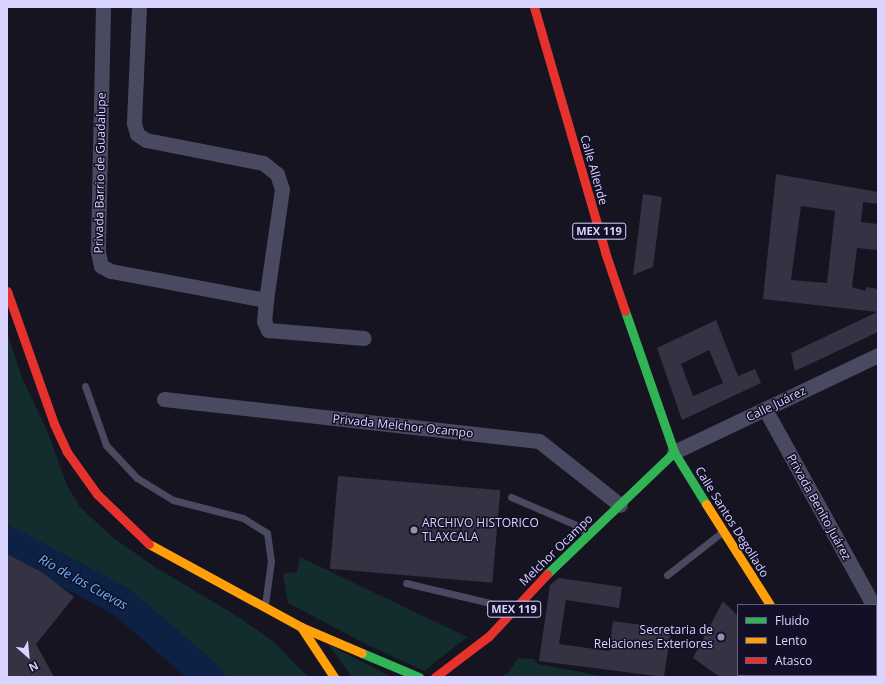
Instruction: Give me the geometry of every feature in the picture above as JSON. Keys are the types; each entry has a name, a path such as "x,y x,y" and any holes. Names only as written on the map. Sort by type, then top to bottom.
{"main road":[{"name":"Calle Allende","path":"534,7 605,252 674,452"},
{"path":"7,291 54,424 66,452 97,494 156,549 301,627 419,677"},
{"name":"Melchor Ocampo","path":"435,677 489,636 514,608 674,452"},
{"name":"Calle Santos Degollado","path":"674,452 722,532 769,604"},
{"path":"301,627 334,677"}],"street":[{"name":"Privada Barrio de Guadalupe","path":"103,7 98,252 101,266 111,271 266,300"},
{"path":"139,7 134,123 138,134 146,140 263,163 277,174 282,189 266,300 264,322 268,330 275,333 364,338"},
{"name":"Calle Juárez","path":"674,452 878,355"},
{"name":"Privada Melchor Ocampo","path":"164,398 539,441 620,505"},
{"name":"Privada Benito Juárez","path":"765,409 872,604"}],"lane":[{"path":"85,386 106,445 137,478 173,500 243,518 267,533 271,561 265,608"},
{"path":"511,497 574,524 588,535"},
{"path":"668,575 722,532"},
{"path":"406,583 514,608"}],"green space":[{"path":"7,332 22,378 46,428 67,485 80,507 111,536 155,567 240,618 275,643 308,677 227,677 160,616 7,524"},
{"path":"300,557 467,637 424,671 366,644 288,603 283,573 297,572"},
{"path":"328,644 391,677 352,677"},
{"path":"518,658 534,659 538,664 607,677 500,677 508,673"}],"building":[{"path":"776,174 878,192 878,204 863,202 861,222 878,224 878,250 857,248 852,287 865,291 866,287 878,289 878,332 795,371 791,353 877,312 763,299","holes":["801,206 835,211 827,283 791,280"]},
{"path":"643,194 662,197 653,267 633,275"},
{"path":"716,320 738,376 755,369 761,383 682,420 657,348","holes":["709,350 723,383 693,396 681,364"]},
{"name":"ARCHIVO HISTORICO TLAXCALA","path":"338,476 500,490 492,583 330,569"},
{"path":"7,554 43,573 74,597 36,644 54,677 7,677"},
{"path":"559,578 622,587 619,608 566,600 559,644 609,651 613,621 671,629 664,677 539,661 550,585"},
{"name":"Secretaria de Relaciones Exteriores","path":"723,601 737,615 737,676 750,677 720,677 693,658"}],"waterway":[{"name":"Río de las Cuevas","path":"7,541 122,602 209,677"}],"traffic: fast":[{"path":"625,311 674,452 706,504"},
{"path":"547,574 674,452"},
{"path":"362,653 419,677"}],"traffic: slow":[{"path":"706,504 769,604"},
{"path":"149,544 301,627 362,653"},
{"path":"301,627 334,677"}],"traffic: jam":[{"path":"534,7 605,252 625,311"},
{"path":"7,291 54,424 67,452 97,494 149,544"},
{"path":"435,677 489,636 547,574"}],"place":[{"name":"ARCHIVO HISTORICO TLAXCALA","path":"414,530"},
{"name":"Secretaria de Relaciones Exteriores","path":"721,637"}]}
